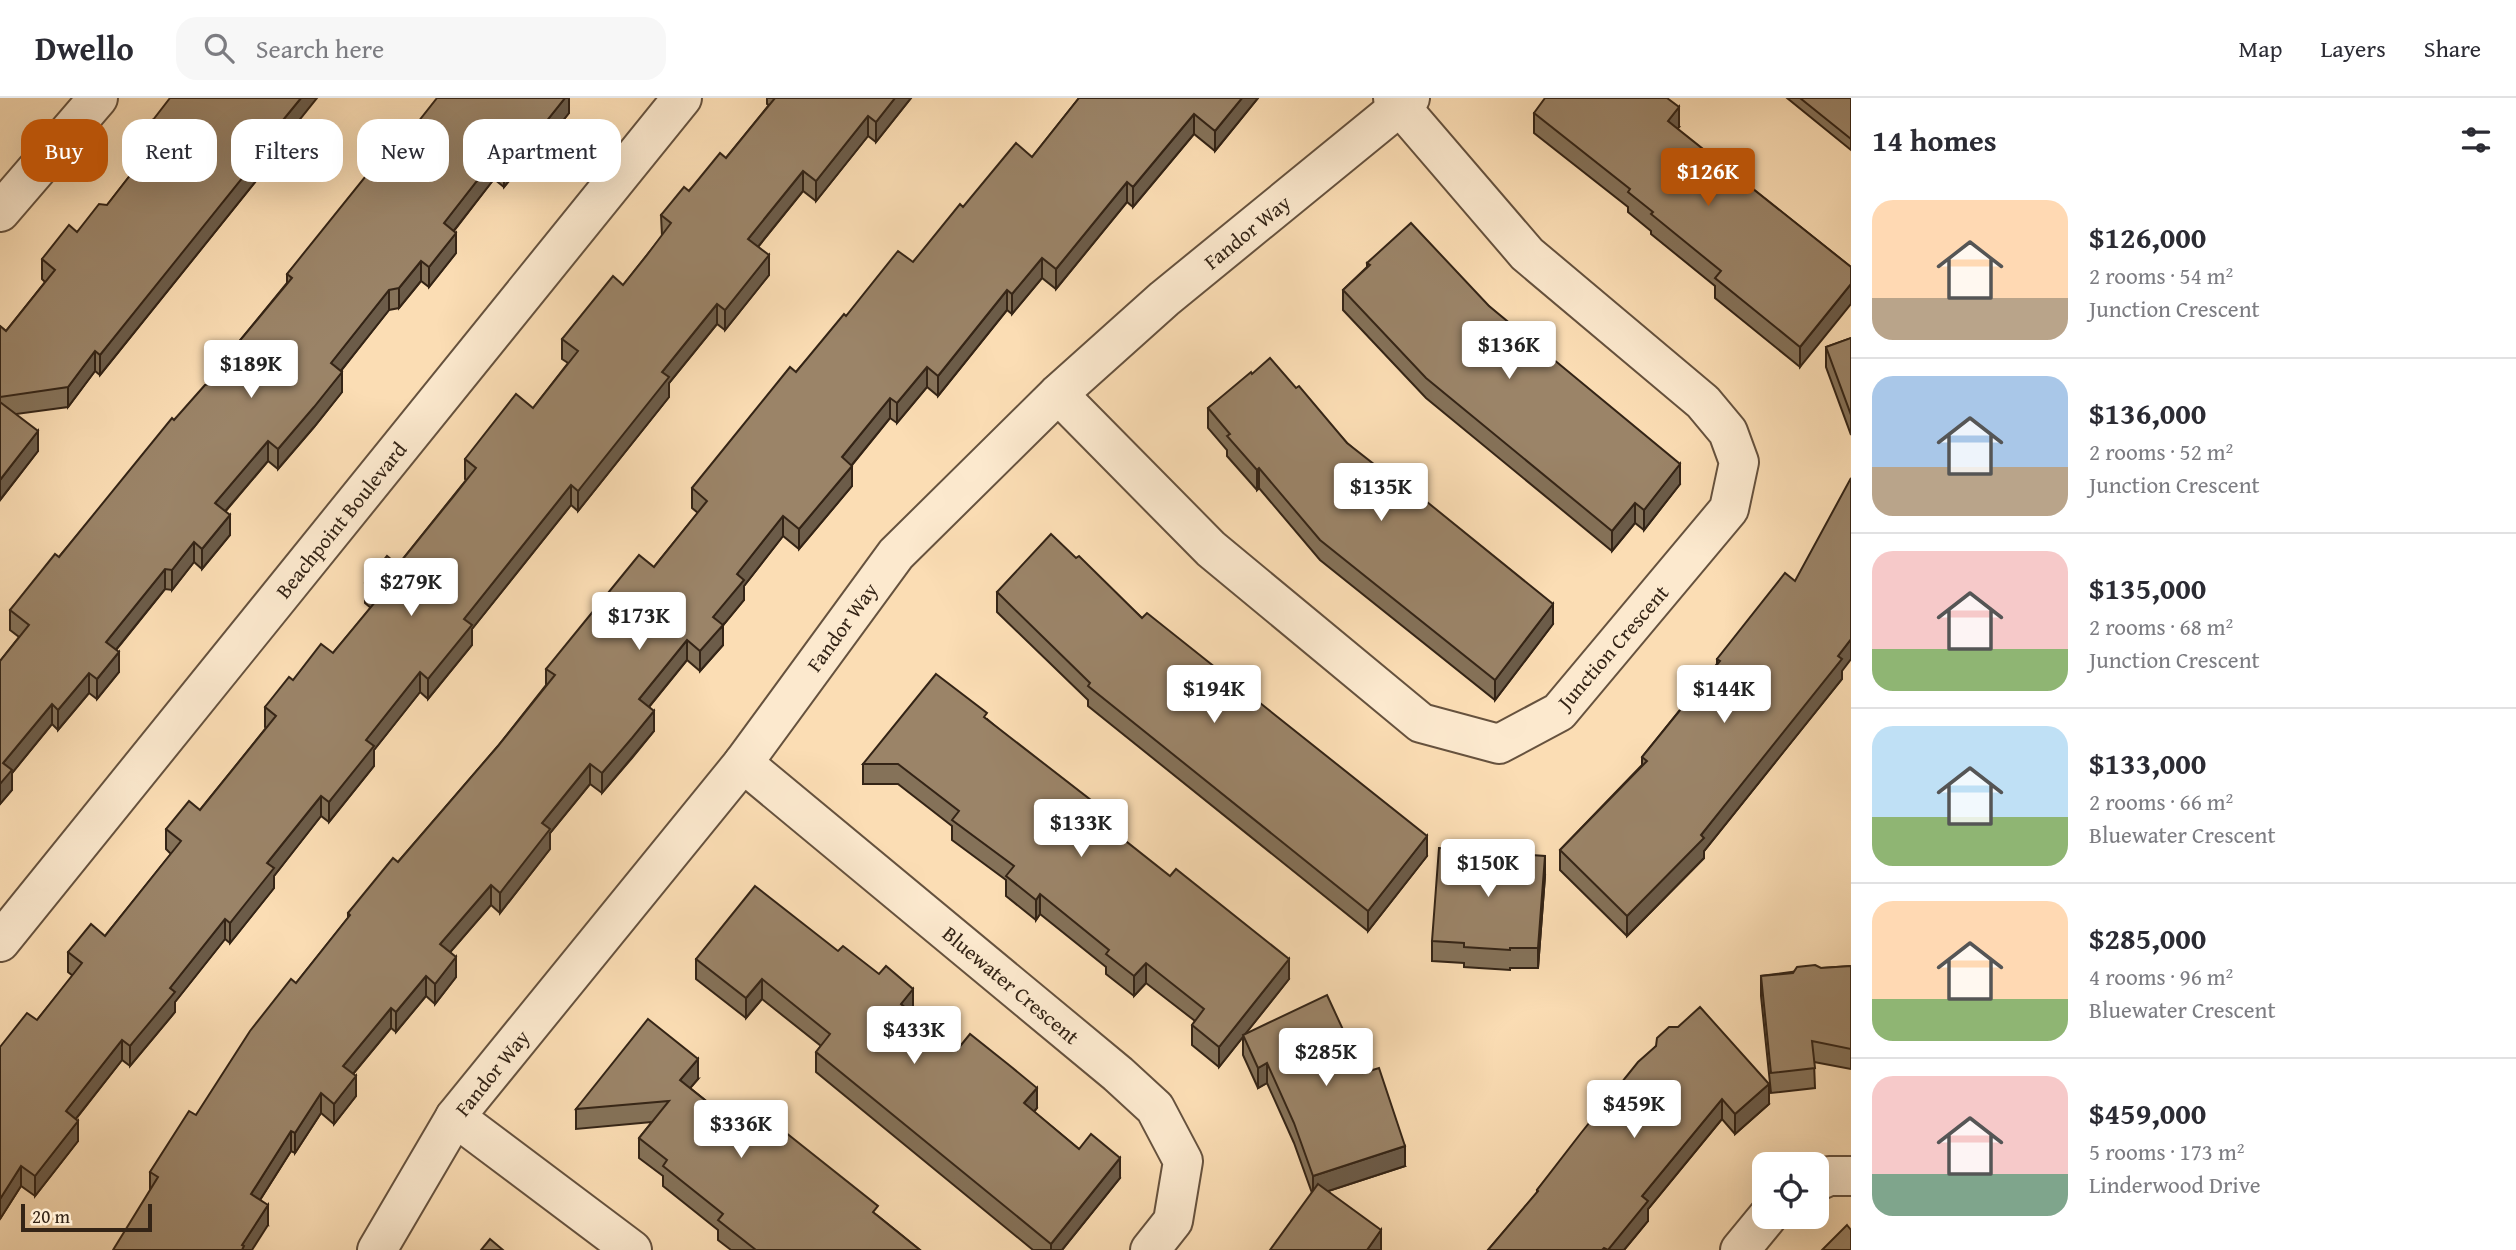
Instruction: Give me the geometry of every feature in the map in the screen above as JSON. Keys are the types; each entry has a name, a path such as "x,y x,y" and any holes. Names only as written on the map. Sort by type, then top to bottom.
{"street":[{"path":"0,212 98,98"},
{"name":"Beachpoint Boulevard","path":"0,942 681,98"},
{"name":"Fandor Way","path":"377,1250 455,1117 743,763 896,554 1058,394 1164,299 1402,101"},
{"name":"Junction Crescent","path":"1058,394 1211,549 1421,723 1499,744 1559,712 1730,509 1739,462 1728,432 1703,402 1527,254 1402,101"},
{"name":"Bluewater Crescent","path":"743,763 1156,1108 1183,1161 1174,1221 1150,1250"},
{"path":"455,1117 632,1250"},
{"path":"1829,1176 1851,1176"},
{"path":"1740,1250 1757,1229"}],"building":[{"path":"170,98 301,98 284,119 231,119 231,182 239,182 100,355 95,351 68,387 0,397 0,326 6,331 55,270 42,259 69,225 77,232 99,204 107,205 125,182 217,182 217,119 154,119"},
{"path":"437,98 565,98 548,119 463,119 463,182 476,182 444,223 456,233 429,267 421,261 399,288 389,290 331,363 342,372 314,407 278,449 268,441 215,503 230,515 202,549 194,542 172,570 165,569 106,642 119,652 97,679 89,673 58,710 52,704 3,763 12,770 0,784 0,661 29,625 10,610 55,554 59,557 172,418 174,420 205,385 213,383 242,349 237,344 292,278 287,274 361,182 449,182 449,119 420,119"},
{"path":"775,98 895,98 876,122 868,116 816,181 803,171 748,239 769,255 725,310 717,304 662,372 669,377 578,491 571,485 464,619 472,625 428,679 420,672 366,740 374,746 329,802 321,796 267,863 274,868 230,923 225,919 170,988 175,992 130,1046 122,1040 66,1111 78,1121 35,1176 21,1166 0,1199 0,1047 27,1013 37,1020 82,963 68,952 91,924 105,936 181,841 166,829 189,801 200,810 276,716 265,707 289,677 293,680 321,644 333,653 380,596 365,583 387,556 398,565 453,497 476,468 465,459 516,394 533,408 578,351 562,339 613,276 623,285 647,255 671,223 661,215 684,187 689,191 720,153 726,158"},
{"path":"1079,98 1242,98 1215,131 1194,114 1133,187 1127,182 1056,269 1042,258 1012,294 1007,290 938,376 927,367 897,403 890,398 842,457 852,466 799,529 783,516 737,574 744,580 713,617 723,625 700,651 687,640 639,699 654,711 602,773 590,764 542,823 550,829 500,893 491,885 440,944 456,957 435,984 426,976 396,1012 391,1008 343,1066 356,1076 334,1104 321,1093 295,1133 291,1131 251,1194 268,1205 242,1245 242,1250 113,1250 158,1177 150,1172 189,1111 196,1115 250,1031 291,979 296,983 393,858 398,862 498,746 555,675 546,669 639,555 654,567 707,501 692,488 790,367 796,372 844,314 846,316 898,251 913,262 960,204 963,207 1016,143 1032,157"},
{"path":"1545,98 1667,98 1679,107 1668,121 1851,267 1851,284 1800,347 1715,278 1721,271 1651,214 1653,212 1628,192 1630,189 1534,113"},
{"path":"1800,98 1851,98 1851,139"},
{"path":"1411,223 1489,306 1680,464 1644,510 1635,503 1612,531 1426,378 1343,290 1370,265 1367,263"},
{"path":"1851,338 1851,415 1826,347"},
{"path":"1270,358 1296,388 1299,386 1347,443 1393,479 1395,476 1553,604 1495,680 1320,540 1259,468 1257,470 1227,436 1230,434 1208,408"},
{"path":"0,402 38,431 0,480"},
{"path":"1851,478 1851,639 1838,656 1842,659 1701,835 1704,838 1627,916 1560,850 1647,761 1642,757 1720,661 1717,659 1785,573 1795,581"},
{"path":"1051,534 1076,558 1079,556 1142,618 1147,613 1427,836 1368,911 1088,686 1090,683 997,592"},
{"path":"936,674 987,713 984,717 1105,811 1098,819 1170,876 1176,869 1289,959 1219,1047 1192,1025 1204,1009 1146,963 1134,976 1106,954 1109,950 1040,894 1036,900 1006,876 1014,866 952,820 959,811 898,764 863,764"},
{"path":"1439,848 1545,856 1538,948 1510,950 1464,947 1464,943 1432,941"},
{"path":"755,886 838,951 843,946 879,974 886,966 913,989 901,1004 957,1050 970,1034 1009,1065 1037,1088 1024,1103 1079,1149 1091,1134 1120,1158 1051,1244 816,1052 830,1034 762,979 746,998 696,959"},
{"path":"1815,965 1821,968 1851,966 1851,1049 1812,1041 1815,1068 1771,1073 1761,976 1793,973 1797,967"},
{"path":"1327,995 1363,1073 1379,1068 1405,1146 1313,1176 1294,1123 1267,1063 1258,1068 1243,1035"},
{"path":"1700,1007 1769,1084 1735,1114 1722,1099 1642,1196 1648,1201 1608,1250 1488,1250 1538,1191 1638,1062 1656,1046 1657,1038 1669,1027 1678,1027"},
{"path":"648,1019 698,1059 680,1080 745,1132 761,1113 878,1206 873,1212 920,1250 756,1250 718,1220 723,1214 663,1166 667,1160 639,1138 669,1101 576,1109"},
{"path":"1318,1184 1381,1230 1367,1250 1270,1250"},
{"path":"1847,1225 1851,1230 1851,1250 1822,1250"},
{"path":"490,1239 503,1250 481,1250"}]}
